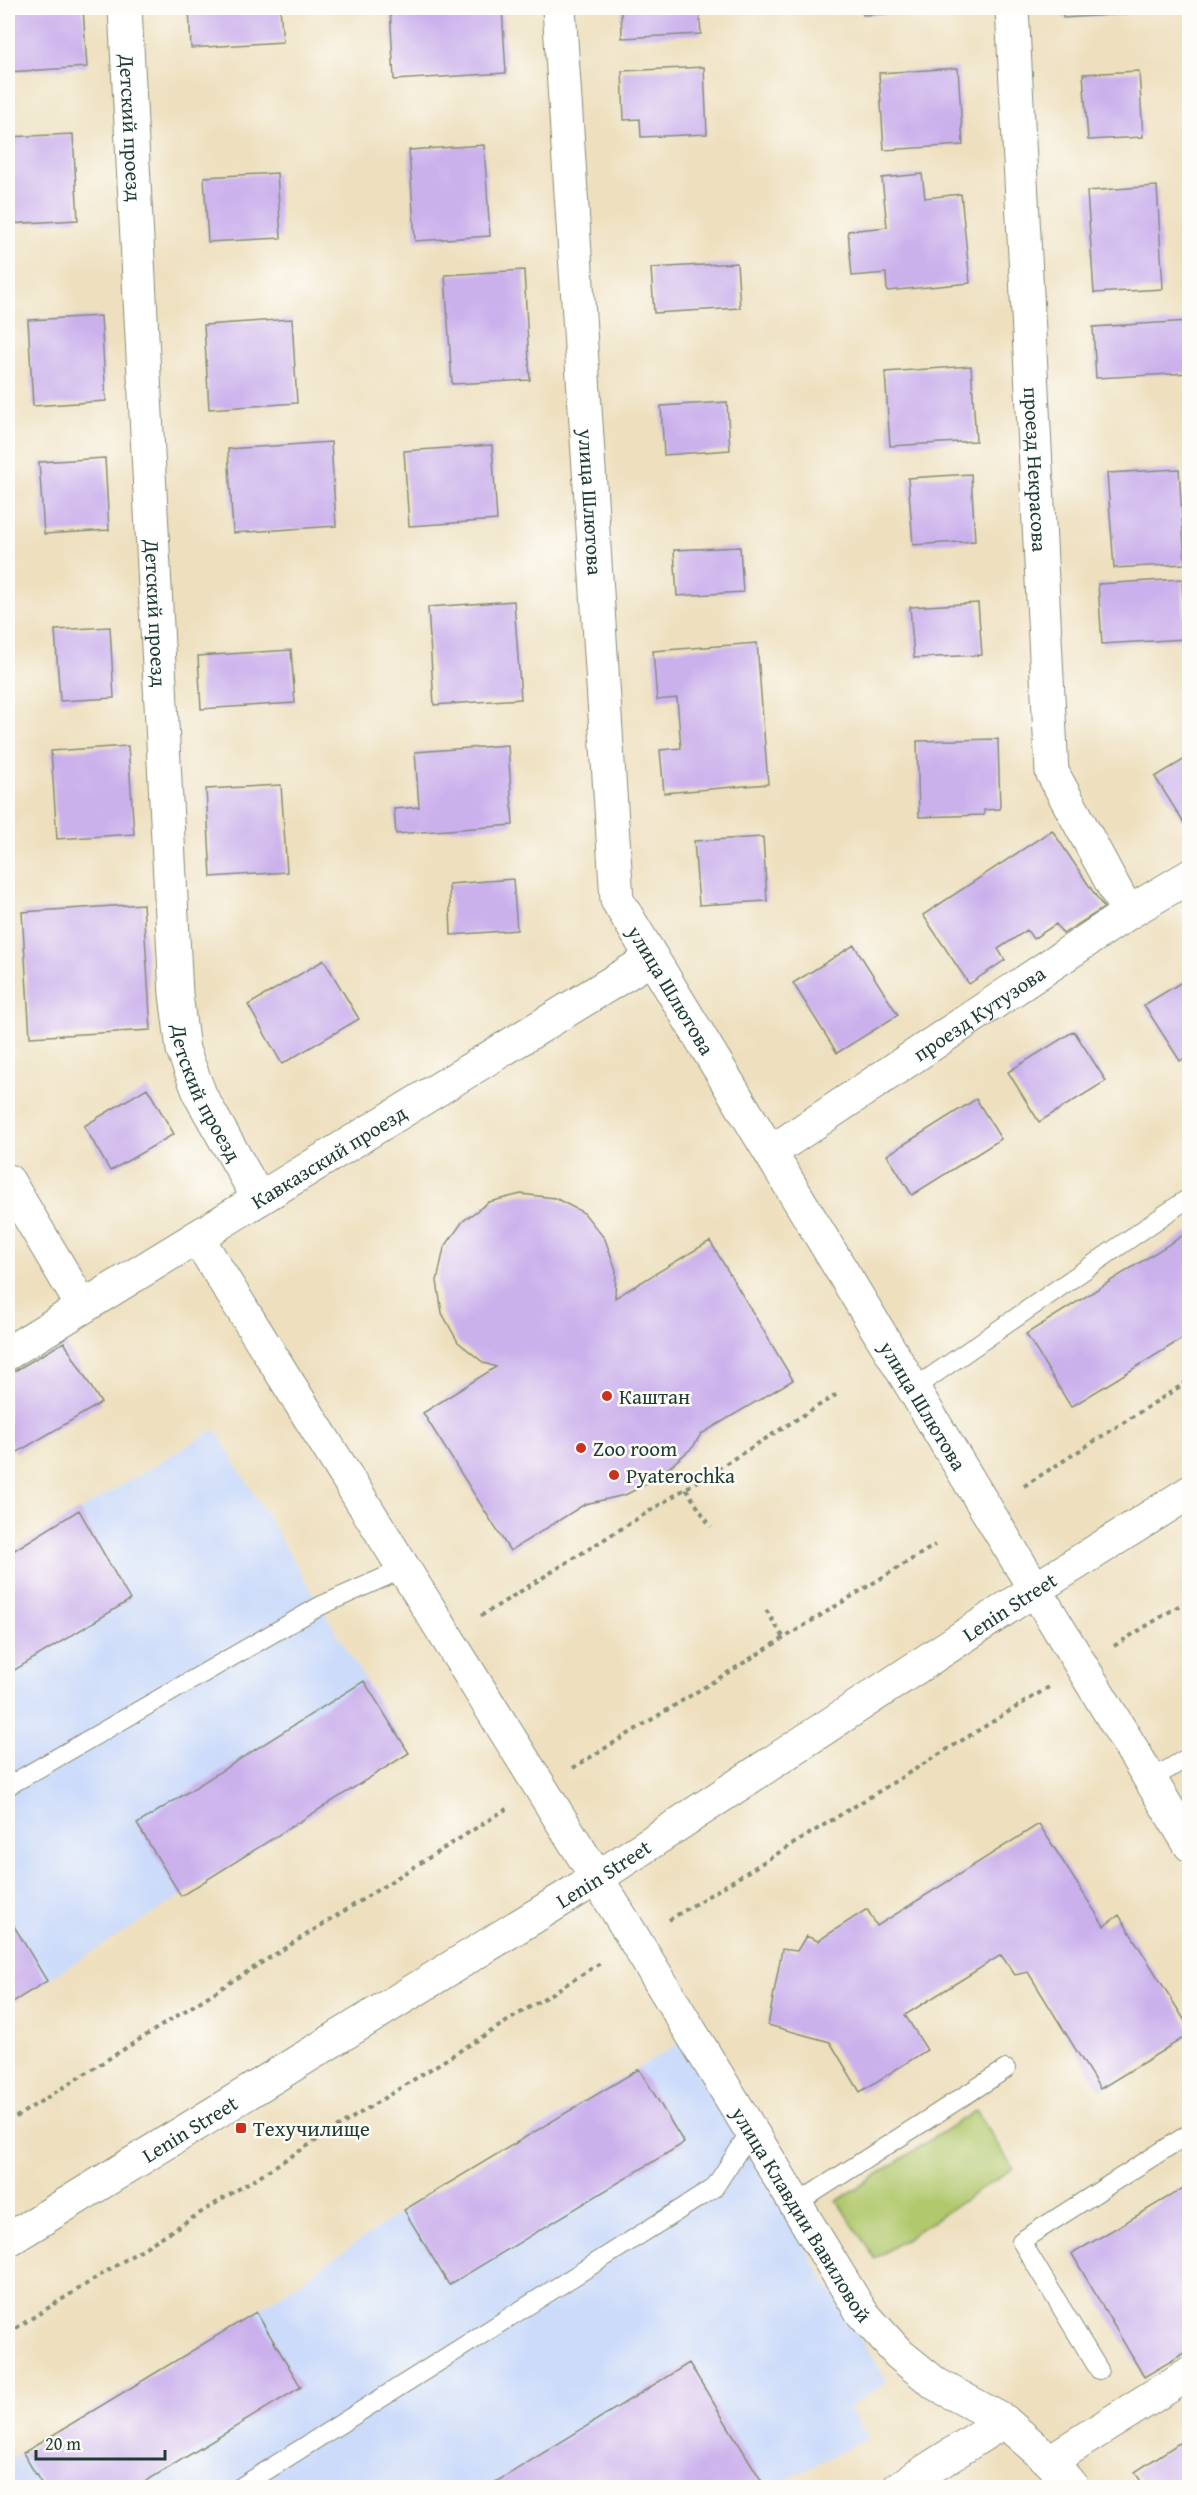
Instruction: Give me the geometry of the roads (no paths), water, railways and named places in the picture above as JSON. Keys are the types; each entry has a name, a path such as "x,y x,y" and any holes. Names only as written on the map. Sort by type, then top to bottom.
{"street":[{"name":"Детский проезд","path":"125,8 176,994 183,1050 201,1097 259,1199"},
{"name":"улица Шлютова","path":"559,8 617,900 1190,1845"},
{"name":"проезд Некрасова","path":"1012,8 1052,772 1128,913"},
{"name":"проезд Кутузова","path":"771,1152 1128,913 1190,876"},
{"name":"Кавказский проезд","path":"8,1353 652,958"},
{"path":"8,1181 83,1307"},
{"name":"улица Клавдии Вавиловой","path":"197,1237 597,1878 862,2313 899,2355 936,2384 1004,2421 1050,2461 1073,2487"},
{"name":"Lenin Street","path":"8,2240 597,1878 1034,1590 1190,1492"},
{"path":"1050,2461 1190,2373"},
{"path":"899,2487 1004,2421"}],"lane":[{"path":"913,1389 1190,1197"},
{"path":"8,1786 320,1606 405,1568"},
{"path":"1150,1780 1190,1756"},
{"path":"796,2204 1006,2069"},
{"path":"1099,2370 1021,2241 1190,2133"},
{"path":"239,2487 714,2188 742,2145 755,2137"}],"place":[{"name":"Каштан","path":"607,1396"},
{"name":"Zoo room","path":"581,1448"},
{"name":"Pyaterochka","path":"614,1475"},
{"name":"Техучилище","path":"241,2128"}]}
